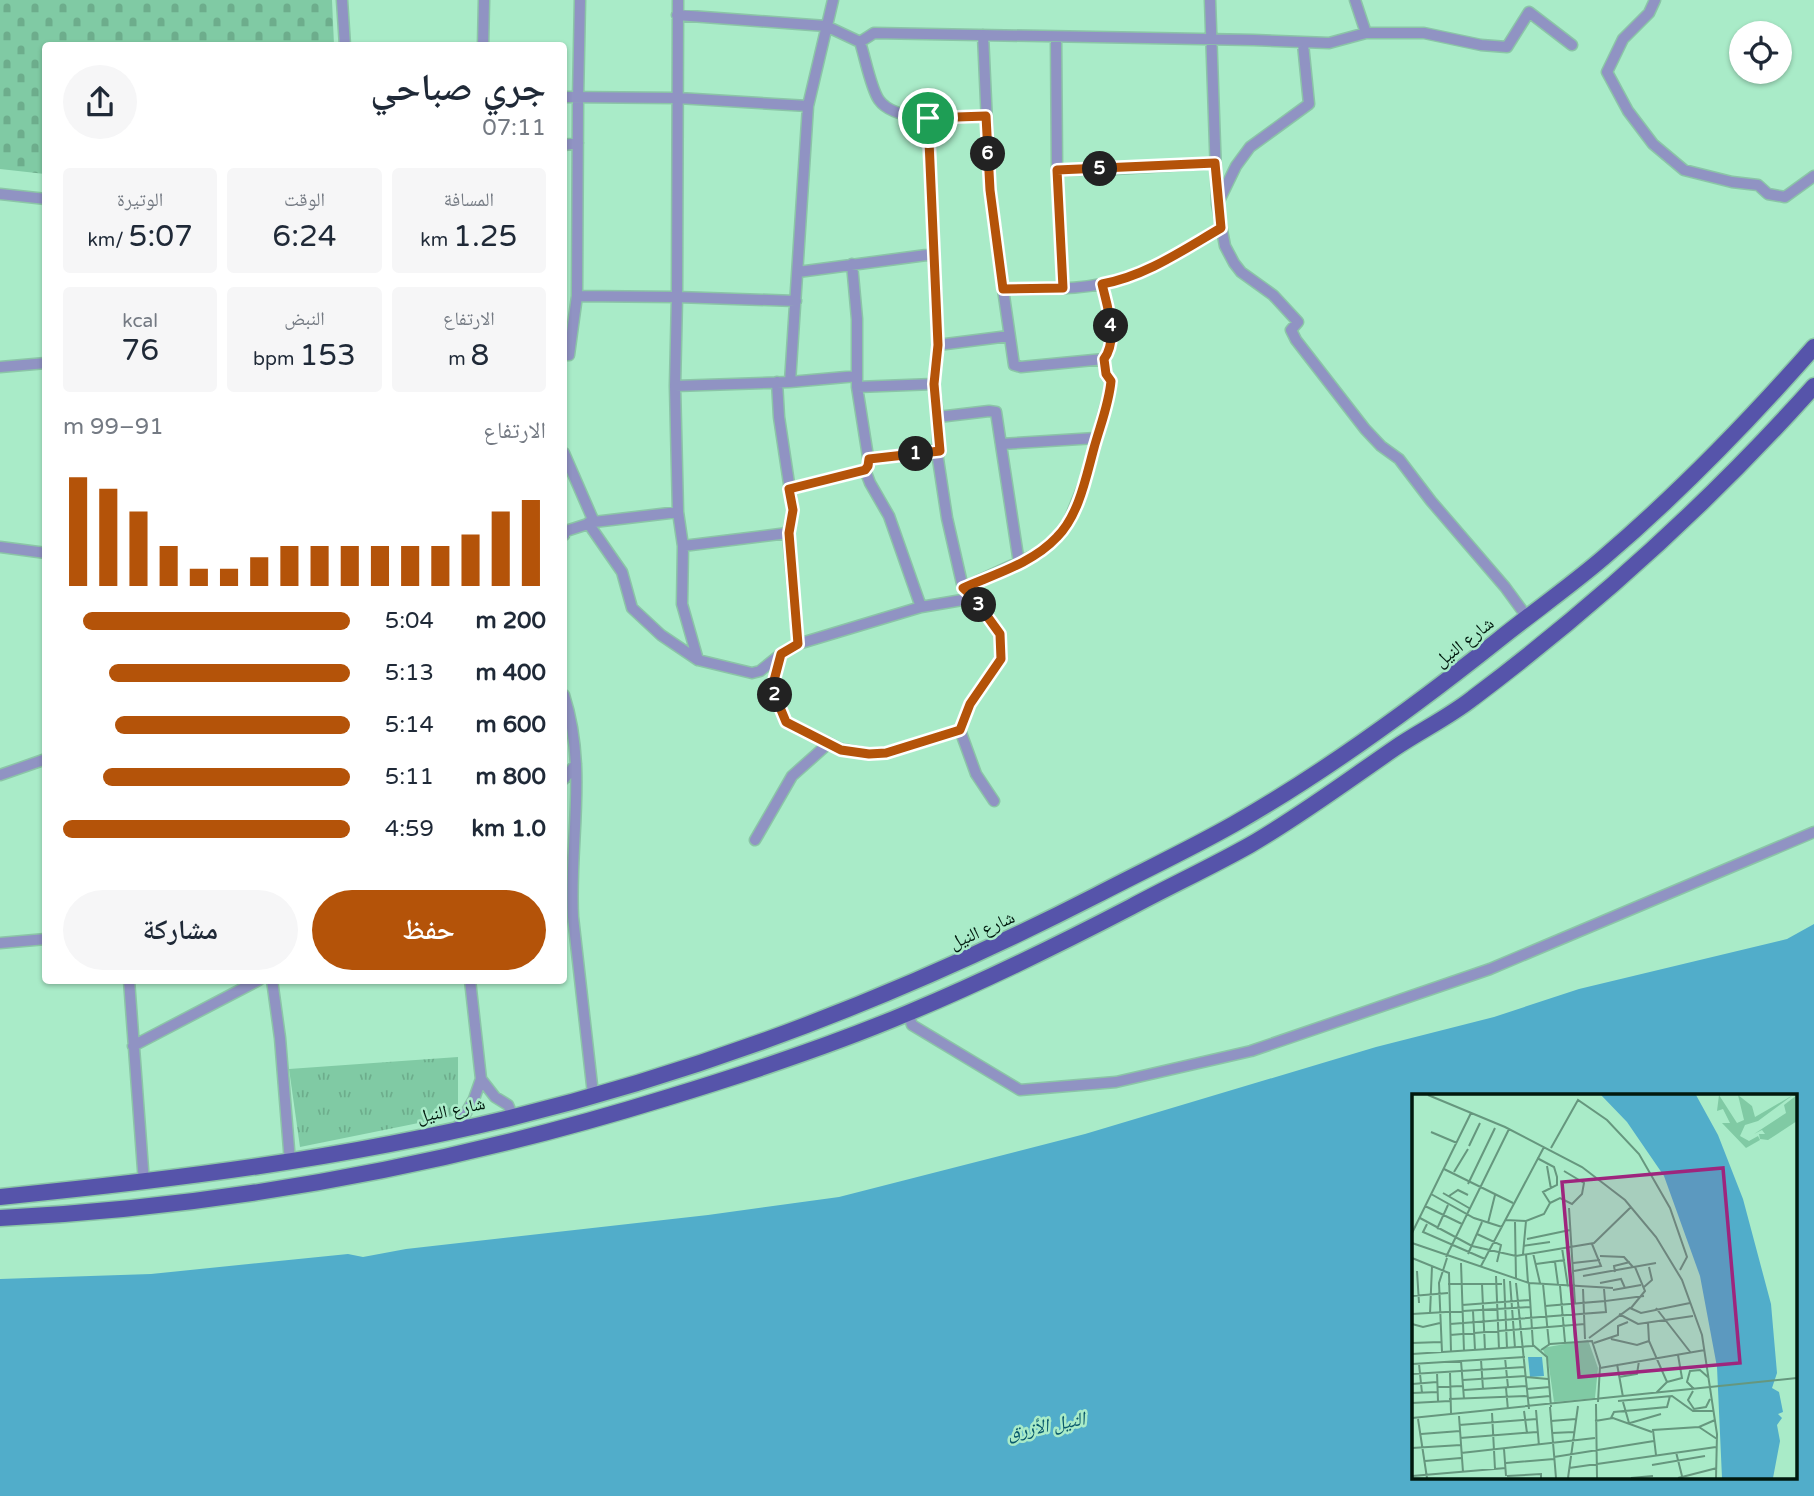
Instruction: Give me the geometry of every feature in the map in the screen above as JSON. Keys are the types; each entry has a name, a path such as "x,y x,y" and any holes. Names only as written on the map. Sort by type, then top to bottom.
{"main road":[{"name":"شارع النيل","path":"0,1197 144,1183 290,1162 513,1117 711,1059 808,1025 1027,931 1234,824 1324,767 1442,684 1602,559 1683,485 1814,346"},
{"path":"0,1218 114,1211 194,1202 341,1179 486,1149 717,1083 908,1013 1033,957 1248,846 1460,707 1618,579 1695,508 1814,386"},
{"path":"1442,684 1445,693 1460,707"},
{"path":"1412,706 1424,712 1427,728"},
{"path":"1027,931 1024,936 1025,948 1033,957"},
{"path":"985,950 994,958 993,975"}],"street":[{"path":"342,0 345,42"},
{"path":"483,42 484,0"},
{"path":"567,355 577,296 580,0"},
{"path":"678,0 675,386 678,512 683,546 682,604 698,660"},
{"path":"790,382 808,106 833,0"},
{"path":"1210,0 1217,204 1225,246 1241,272 1273,295 1298,322 1292,330 1296,340 1365,429 1381,446 1399,459 1527,617"},
{"path":"1355,0 1366,33"},
{"path":"1655,0 1649,13 1623,39 1607,72 1628,111 1653,144 1684,170 1732,182 1758,185 1768,194 1784,197 1814,176"},
{"path":"860,42 874,33 1303,44 1340,41 1366,33 1424,33 1482,45 1507,47 1528,12 1572,45"},
{"path":"677,16 826,26 860,42 880,101 896,113 928,118 986,116"},
{"path":"983,35 990,190 1013,363 1017,366 1104,359"},
{"path":"1056,37 1057,170 1063,288"},
{"path":"1217,204 1236,166 1250,147 1309,104 1303,44"},
{"path":"567,97 678,98 808,106"},
{"path":"928,118 938,345 934,384 941,485 963,588 974,598 1000,634 1001,659 970,704 960,730 976,774 994,801"},
{"path":"567,145 578,143"},
{"path":"1057,170 1215,163"},
{"path":"0,194 42,199"},
{"path":"1003,289 1063,288 1102,284 1130,277 1221,228"},
{"path":"797,272 934,254"},
{"path":"789,489 865,470 868,466 857,382 857,319 852,264"},
{"path":"963,588 1019,564 1039,552 1058,536 1069,520 1086,479 1110,390 1111,381 1106,374 1104,359 1110,351 1111,328 1102,284"},
{"path":"577,296 796,301"},
{"path":"938,345 1009,336"},
{"path":"0,367 42,363"},
{"path":"675,386 777,382 934,384"},
{"path":"777,382 793,510 789,533 798,644"},
{"path":"938,417 996,412 1019,564"},
{"path":"1001,444 1096,438"},
{"path":"869,459 940,451"},
{"path":"567,461 591,523 622,572 632,608 661,635 698,660 752,673 760,671 798,644 921,607 974,598"},
{"path":"865,470 889,516 921,607"},
{"path":"567,531 591,523 678,512"},
{"path":"683,546 789,533"},
{"path":"0,547 42,552"},
{"path":"781,654 772,688 786,722 841,750 869,754 886,753 960,730"},
{"path":"567,706 576,764 578,800 572,891 593,1094"},
{"path":"755,840 792,776 829,743"},
{"path":"0,775 42,760"},
{"path":"567,775 576,764"},
{"path":"908,1013 912,1025 1020,1090 1116,1082 1251,1051 1490,969 1814,832"},
{"path":"0,943 42,939"},
{"path":"129,984 144,1183"},
{"path":"133,1046 251,984"},
{"path":"273,984 280,1038 290,1162"},
{"path":"456,1130 474,1099 481,1079 470,984"},
{"path":"481,1079 495,1097 508,1105 513,1117"}],"green space":[{"path":"0,0 332,0 334,42 42,42 42,174 0,169"},
{"path":"458,1057 458,1115 300,1147 289,1069"}],"water":[{"name":"النيل الأزرق","path":"1814,924 1814,1496 0,1496 0,1279 151,1274 348,1254 363,1257 406,1249 708,1215 839,1197 1085,1134 1376,1047 1494,1017 1579,989 1787,939"}],"route":[{"path":"986,116 990,190 1003,289 1063,288 1057,170 1215,163 1221,228 1150,268 1130,277 1102,284 1111,328 1110,351 1104,359 1106,374 1111,381 1110,390 1086,479 1069,520 1058,536 1039,552 1019,564 963,588 974,598 1000,634 1001,659 970,704 960,730 886,753 869,754 856,750 841,750 786,722 772,688 781,654 798,644 789,533 793,510 789,489 865,470 869,459 940,451 934,384 938,345 928,118 986,116"}]}
